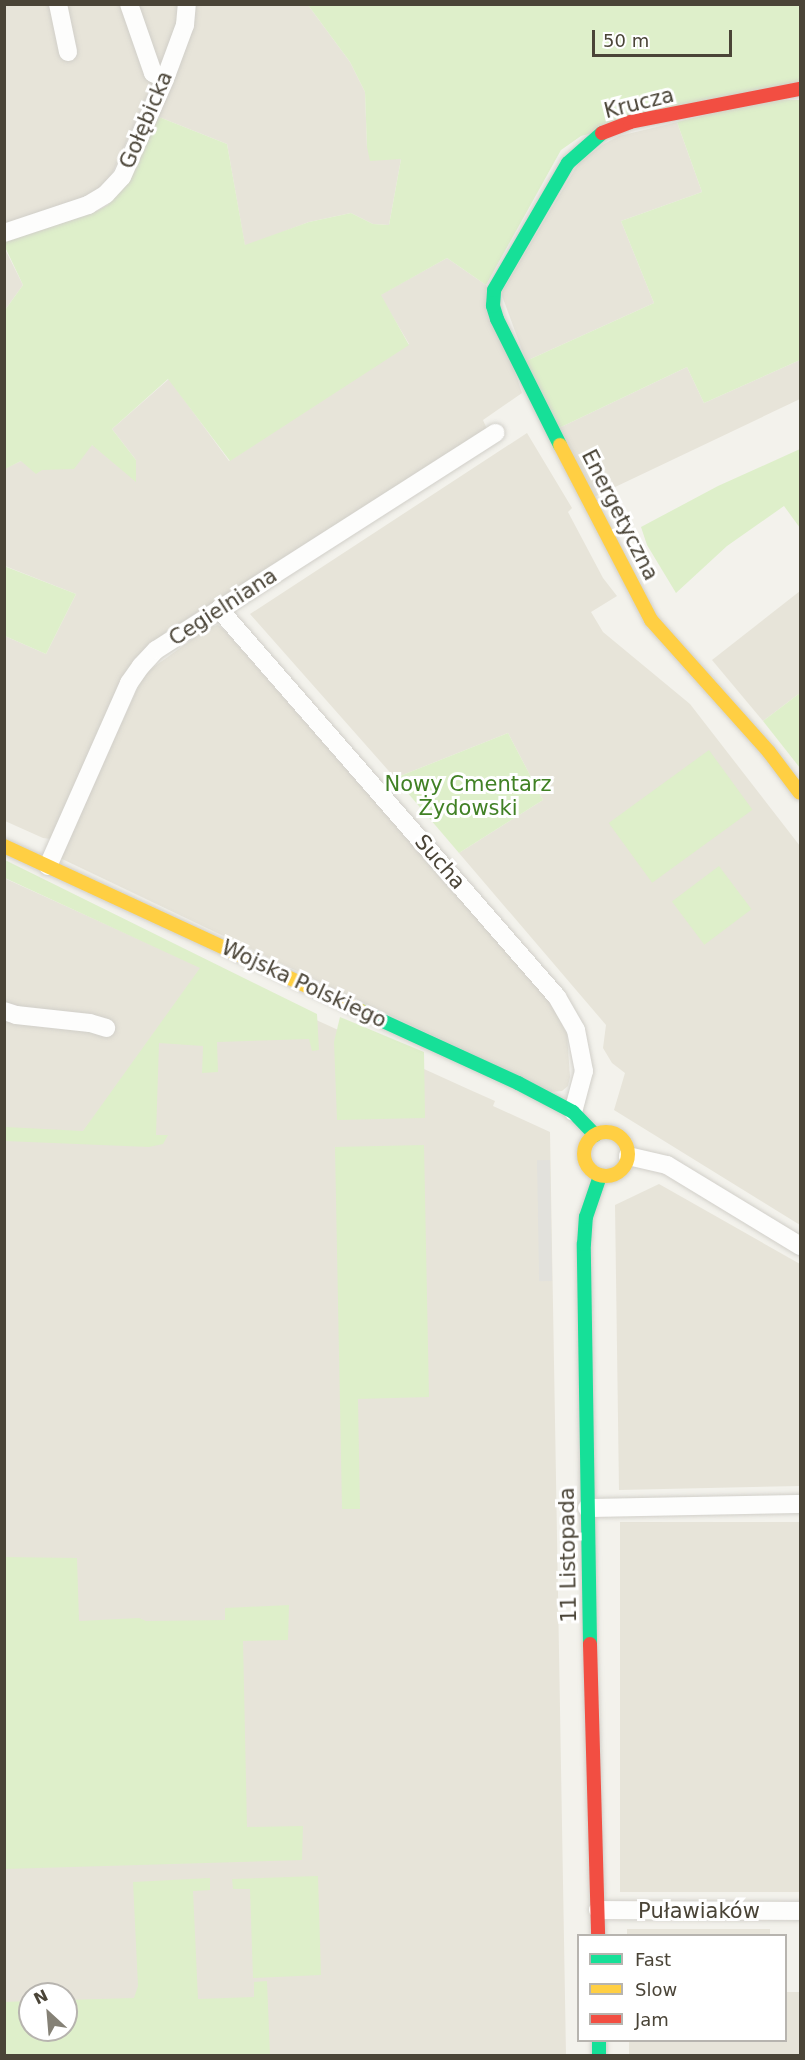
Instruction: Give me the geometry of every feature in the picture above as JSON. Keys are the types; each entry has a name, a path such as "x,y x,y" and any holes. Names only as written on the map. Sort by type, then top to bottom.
{"street":[{"path":"58,4 68,52"},
{"path":"129,4 153,73 165,79"},
{"name":"Gołębicka","path":"4,234 88,205 106,194 122,177 165,79 185,25 187,4"},
{"name":"Krucza","path":"533,225 568,163 594,137 610,128 712,108 769,93 801,89"},
{"name":"Energetyczna","path":"533,225 494,290 493,306 497,320 651,620 769,752 801,793"},
{"name":"Cegielniana","path":"48,867 129,683 156,650 495,433"},
{"name":"Sucha","path":"219,609 557,997 576,1030 584,1071 573,1112"},
{"name":"Wojska Polskiego","path":"4,846 508,1078 573,1112 595,1135"},
{"path":"4,1011 16,1015 90,1023 106,1028"},
{"path":"608,1131 616,1134 628,1147 628,1156 625,1166 619,1173 600,1176 591,1171 584,1153 586,1144 595,1135 608,1131"},
{"path":"628,1156 667,1165 801,1246"},
{"name":"11 Listopada","path":"598,1934 587,1509 584,1245 585,1217 600,1176"},
{"path":"587,1509 801,1504"},
{"name":"Puławiaków","path":"598,1910 801,1911"}],"shaded area":[{"path":"4,5 180,5 180,18 108,183 82,199 4,226"},
{"path":"193,5 308,5 350,62 365,92 367,147 401,159 389,225 373,224 351,213 309,222 245,246 227,144 159,117 190,24"},
{"path":"677,122 702,192 621,221 654,303 526,361 501,293 578,164 602,145 619,136"},
{"path":"4,247 23,285 5,310 4,310"},
{"path":"447,258 486,285 522,393 483,420 487,429 166,632 148,647 51,839 43,838 5,821 5,636 46,654 76,594 5,566 4,469 21,461 92,445 136,460 112,429 169,379 229,461 409,344 380,295"},
{"path":"800,360 800,399 592,498 559,428 687,367 704,403"},
{"path":"527,433 572,508 568,512 603,578 617,596 591,612 603,632 690,704 800,846 800,1225 614,1110 625,1073 612,1063 603,1048 606,1025 459,853 543,800 508,733 395,778 250,614"},
{"path":"800,591 800,693 763,721 712,660"},
{"path":"218,625 551,1003 567,1034 570,1077 568,1086 562,1091 551,1092 60,858 144,674 208,628"},
{"path":"4,878 495,1101 493,1106 550,1132 566,2055 5,2055"},
{"path":"537,1160 550,1160 552,1281 539,1281"},
{"path":"659,1184 800,1264 800,1486 619,1490 615,1205"},
{"path":"620,1522 800,1522 800,1892 620,1892"},
{"path":"627,1929 770,1929 770,1934 627,1934"},
{"path":"787,1992 800,1992 800,2055 629,2055 629,2042 787,2042"}],"green space":[{"path":"308,5 800,5 800,82 581,136 561,150 486,285 447,258 381,295 409,345 230,461 168,379 112,429 136,460 136,482 92,445 74,469 42,470 36,474 21,461 5,469 5,310 23,285 5,247 4,240 93,213 108,205 126,184 159,117 227,144 245,245 309,222 351,213 373,224 389,225 401,159 370,161 367,147 365,92 350,62"},
{"path":"767,100 800,100 800,360 704,403 687,367 559,428 526,361 654,303 621,221 702,192 677,122"},
{"path":"800,449 800,528 784,506 727,546 676,593 647,545 641,527 718,486"},
{"path":"4,566 76,594 46,654 5,636"},
{"path":"800,693 800,768 763,721"},
{"name":"Nowy Cmentarz Żydowski","path":"508,733 543,800 459,853 395,778"},
{"path":"709,750 752,810 652,883 609,823"},
{"path":"5,860 317,1014 319,1050 312,1051 309,1039 217,1042 218,1072 202,1073 203,1046 159,1043 156,1135 168,1135 163,1144 149,1147 5,1141 5,1127 83,1131 200,968 5,878"},
{"path":"719,866 751,909 704,945 672,902"},
{"path":"340,1017 424,1052 425,1118 337,1120 334,1042"},
{"path":"424,1145 429,1397 358,1399 360,1509 342,1509 335,1147"},
{"path":"5,1557 77,1558 79,1621 139,1618 146,1621 225,1620 225,1608 289,1605 288,1640 243,1641 247,1827 303,1826 302,1860 5,1869"},
{"path":"318,1876 321,1975 253,1978 250,1889 233,1889 232,1879"},
{"path":"210,1878 210,1890 193,1891 198,1999 254,1997 254,1982 267,1981 270,2055 5,2055 5,2002 18,2001 18,2042 78,2042 78,2000 134,1998 138,1986 133,1882"}],"traffic: fast":[{"path":"560,445 497,319 493,306 494,290 568,163 602,133"},
{"path":"361,1011 518,1083 573,1112 595,1135"},
{"path":"590,1644 584,1244 586,1217 600,1176"},
{"path":"599,2042 599,2056"}],"traffic: slow":[{"path":"560,445 651,620 769,752 800,793"},
{"path":"4,846 361,1011"},
{"path":"606,1132 615,1133 622,1138 627,1145 628,1154 627,1163 622,1170 615,1175 606,1176 597,1175 590,1170 585,1163 584,1154 585,1145 590,1138 597,1133 606,1132"}],"traffic: jam":[{"path":"602,133 630,122 800,89"},
{"path":"590,1644 598,1934"}]}
